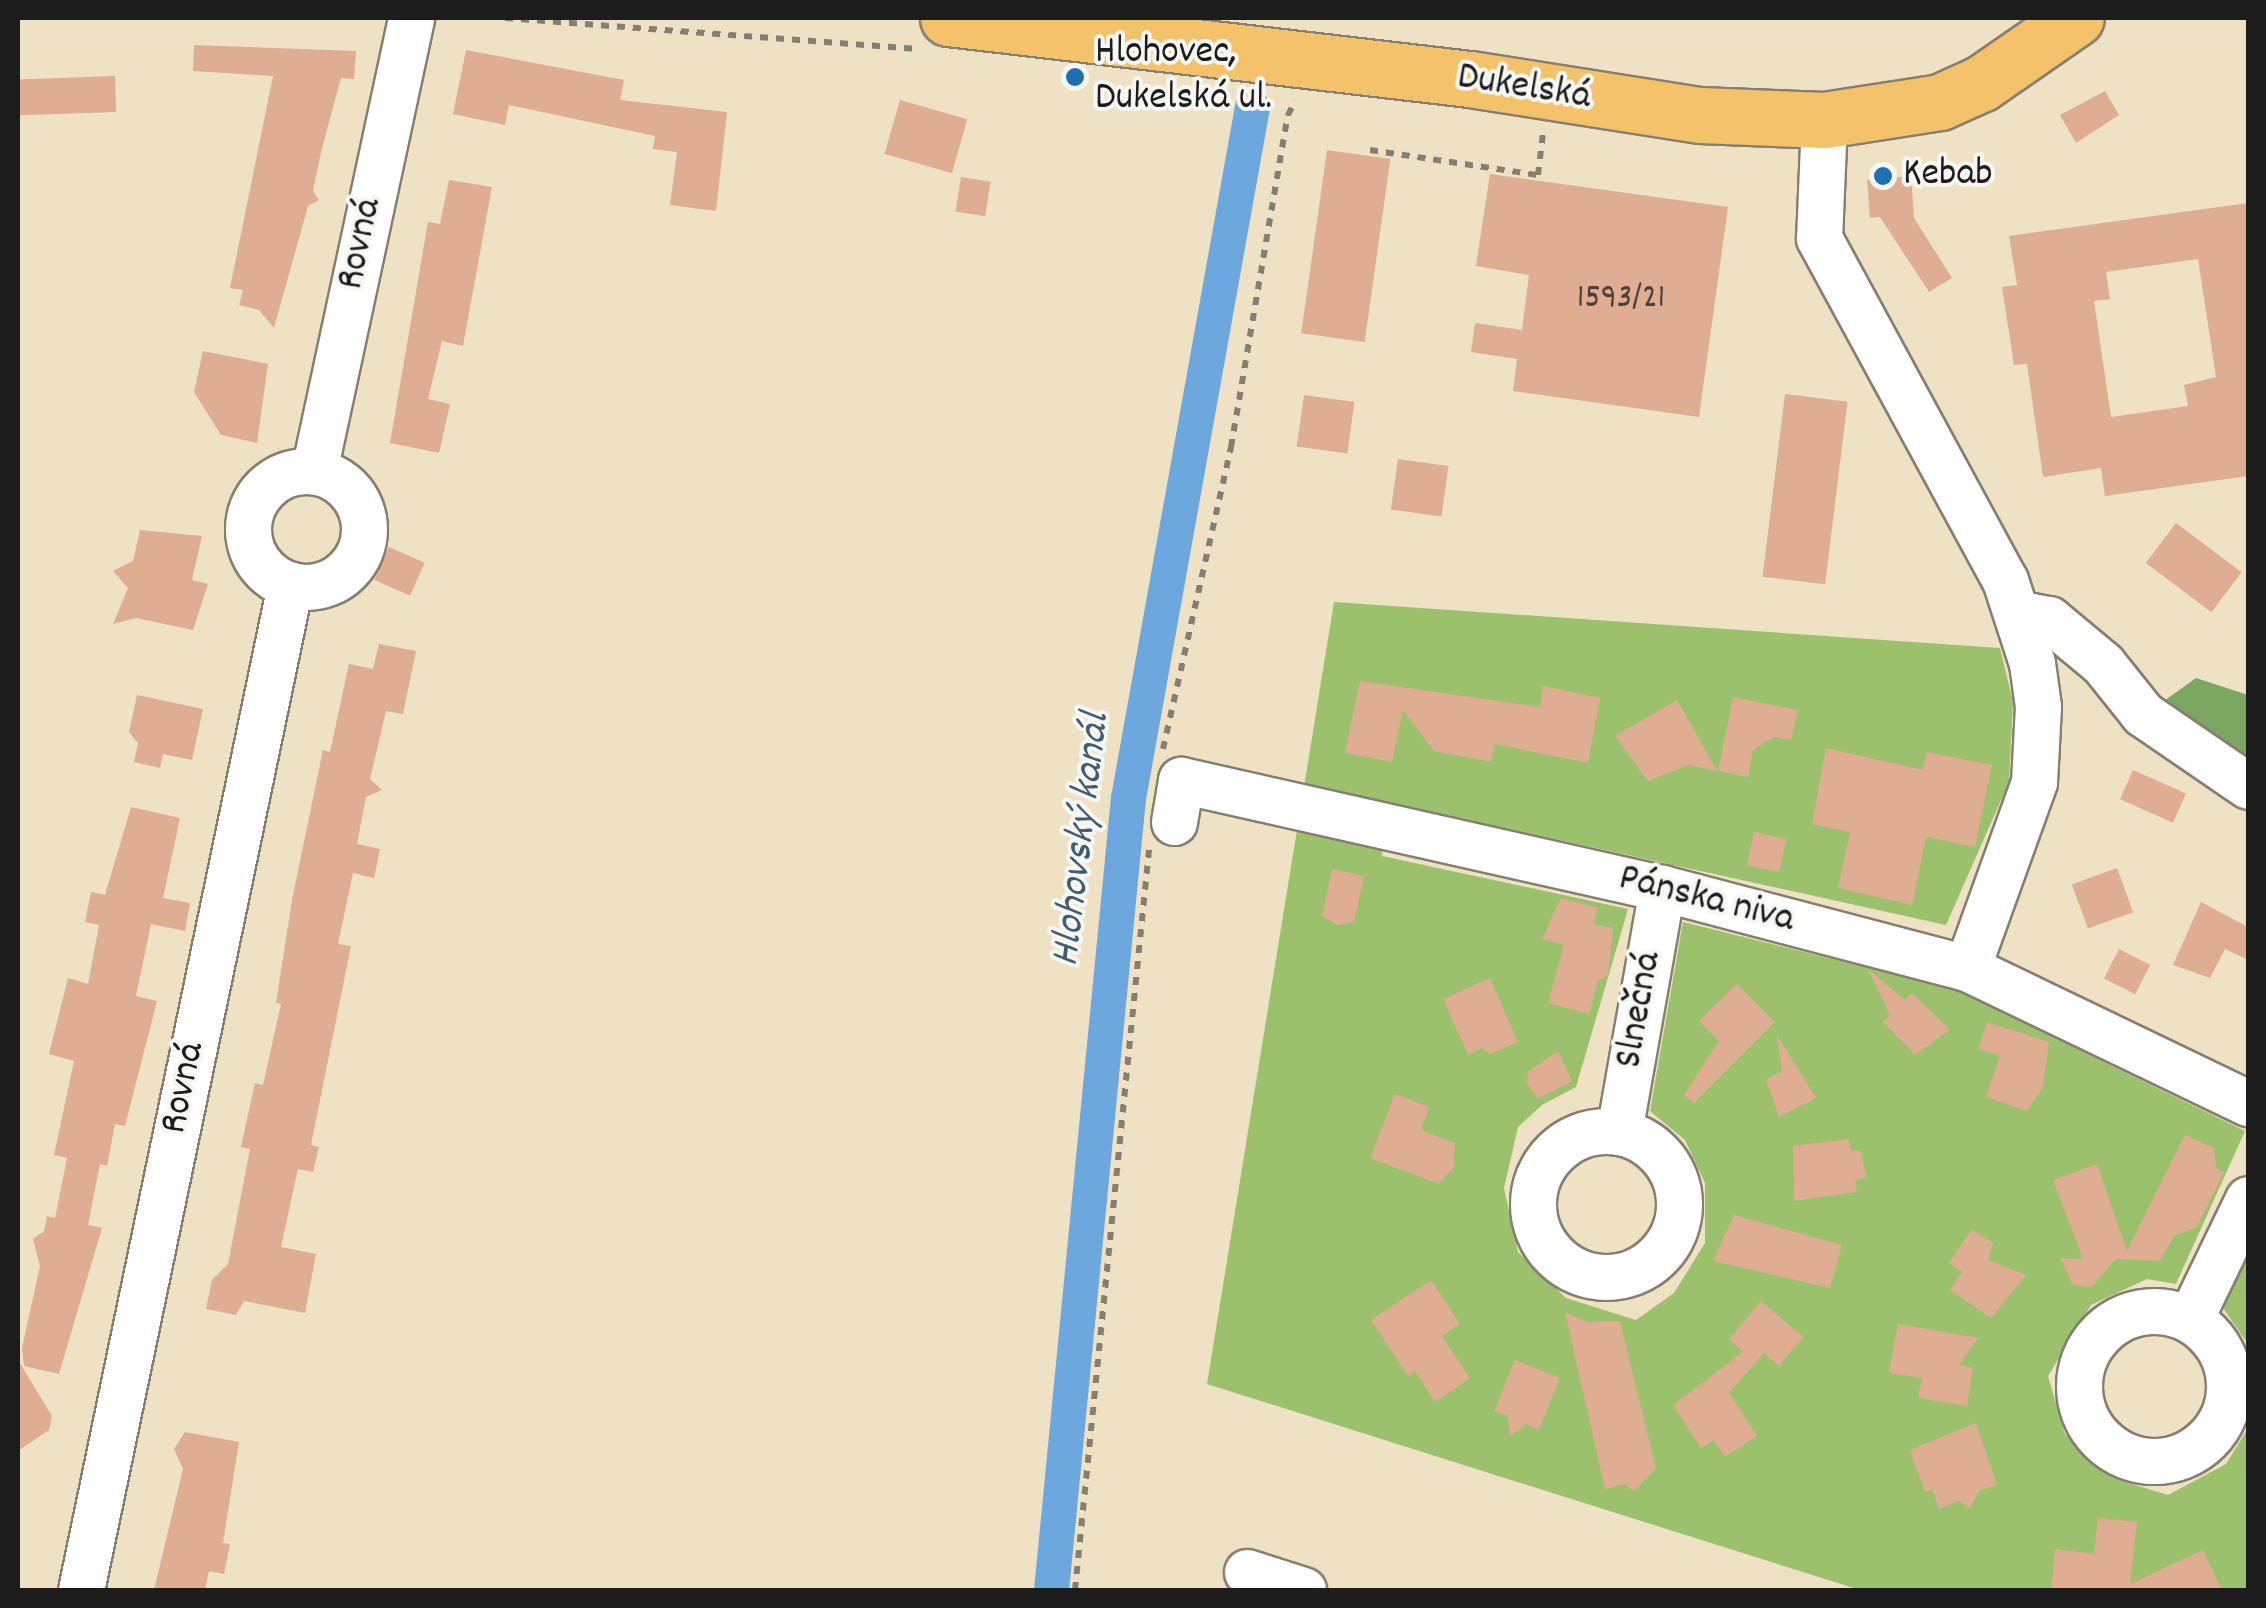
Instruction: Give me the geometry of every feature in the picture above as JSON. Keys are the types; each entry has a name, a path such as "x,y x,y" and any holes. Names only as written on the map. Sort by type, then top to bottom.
{"main road":[{"name":"Dukelská","path":"940,34 1470,79 1700,116 1824,120 1897,114 1950,98 2076,18"}],"street":[{"name":"Rovná","path":"314,471 411,18"},
{"path":"1824,120 1819,238 2018,613 2038,706 2034,782 1967,968"},
{"path":"294,471 314,471 332,476 358,503 363,540 356,559 327,583 290,584 258,562 247,526 261,490 294,471"},
{"name":"Rovná","path":"80,1590 290,584"},
{"path":"2018,613 2049,620 2103,664 2143,714 2248,786"},
{"name":"Pánska niva","path":"1174,822 1182,780 1662,888 1967,968 2248,1103"},
{"name":"Slnečná","path":"1620,1132 1662,888"},
{"path":"2190,1320 2248,1199"},
{"path":"1248,1572 1303,1590"}],"path":[{"path":"505,18 940,34"},
{"path":"1283,91 1299,94"},
{"path":"1370,150 1538,175 1544,129"}],"green space":[{"path":"1334,602 2000,648 2013,702 2009,782 1946,925 1386,802 1382,856 1628,909 1576,1087 1542,1105 1518,1127 1504,1188 1518,1252 1566,1298 1636,1320 1674,1293 1705,1243 1705,1183 1685,1140 1650,1111 1683,922 1954,989 2245,1131 2176,1284 2147,1279 2091,1305 2048,1376 2065,1434 2119,1480 2168,1495 2226,1464 2248,1428 2248,1590 1860,1590 1207,1384"},
{"path":"2196,678 2248,695 2248,777 2154,708"},
{"path":"2248,1254 2248,1344 2223,1308"}],"building":[{"path":"194,45 356,51 354,79 341,78 321,152 313,191 319,200 308,206 274,328 259,310 239,305 243,290 230,288 273,76 193,71"},
{"path":"466,50 624,80 620,100 727,112 716,211 670,205 677,152 653,149 655,136 509,105 505,125 453,114"},
{"path":"115,76 116,112 19,115 18,79"},
{"path":"2105,91 2119,115 2076,143 2060,115"},
{"path":"900,100 967,119 952,173 885,154"},
{"path":"1327,150 1390,159 1365,342 1301,333"},
{"path":"1490,174 1728,207 1699,417 1513,391 1517,359 1471,352 1475,323 1522,330 1529,275 1476,266"},
{"path":"1911,176 1914,218 1952,278 1929,292 1880,217 1870,218 1867,180"},
{"path":"961,177 991,182 985,216 956,212"},
{"path":"449,180 492,187 463,346 442,341 428,399 450,404 439,453 390,443 428,222 440,224"},
{"path":"2248,203 2248,476 2105,496 2101,468 2043,477 2027,364 2014,365 2002,287 2017,285 2009,236","holes":["2198,259 2216,377 2184,385 2188,406 2111,417 2094,301 2110,299 2106,272"]},
{"path":"203,351 268,364 257,443 221,435 194,392"},
{"path":"1785,394 1848,402 1825,584 1763,577"},
{"path":"1304,395 1355,402 1347,454 1297,446"},
{"path":"1398,459 1449,466 1441,517 1391,510"},
{"path":"2176,523 2241,572 2211,612 2146,563"},
{"path":"140,530 202,536 192,580 208,584 193,630 136,618 113,624 128,588 113,571 133,561"},
{"path":"389,547 425,563 410,596 374,580"},
{"path":"379,644 416,651 403,714 386,711 370,779 382,790 366,797 357,844 380,849 374,878 353,873 338,944 351,946 311,1145 319,1147 313,1172 298,1169 281,1247 316,1254 305,1313 244,1301 236,1315 206,1309 212,1280 228,1264 250,1149 241,1147 255,1083 263,1085 281,1004 276,1003 292,900 323,750 330,752 349,664 373,669"},
{"path":"1360,681 1540,707 1543,686 1600,698 1588,763 1495,744 1491,762 1434,751 1403,710 1392,762 1345,753"},
{"path":"137,695 203,709 192,760 163,754 160,768 134,762 138,743 129,732"},
{"path":"1733,697 1798,710 1791,740 1774,737 1753,750 1748,777 1718,771"},
{"path":"1677,700 1717,771 1689,765 1648,781 1615,736"},
{"path":"1826,748 1923,770 1927,752 1992,765 1975,847 1926,837 1912,905 1838,888 1850,832 1812,824"},
{"path":"2133,770 2186,794 2173,823 2120,799"},
{"path":"131,807 180,818 163,898 190,903 185,931 151,924 136,996 157,1001 125,1126 115,1124 107,1166 100,1164 88,1225 102,1228 59,1374 24,1366 22,1348 40,1266 33,1239 44,1231 47,1216 55,1218 67,1158 54,1155 74,1061 49,1054 68,978 88,984 99,925 85,922 91,892 105,895"},
{"path":"1754,832 1786,839 1779,872 1747,865"},
{"path":"2117,868 2133,912 2088,929 2072,884"},
{"path":"1332,869 1364,876 1354,922 1337,925 1322,916"},
{"path":"1561,898 1598,908 1593,924 1613,928 1608,975 1598,981 1589,1014 1548,1003 1564,945 1542,939"},
{"path":"2201,902 2248,927 2248,960 2225,949 2210,978 2173,965"},
{"path":"2119,949 2150,965 2135,994 2104,978"},
{"path":"1868,969 1905,1000 1912,993 1950,1030 1915,1055 1883,1022 1890,1015"},
{"path":"1490,978 1518,1042 1490,1054 1482,1048 1468,1055 1443,999"},
{"path":"1737,984 1775,1022 1694,1103 1684,1095 1719,1041 1699,1021"},
{"path":"1987,1022 2049,1042 2043,1087 2027,1111 1986,1097 2000,1056 1978,1049"},
{"path":"1777,1035 1816,1098 1779,1117 1766,1080 1782,1071"},
{"path":"1558,1051 1572,1081 1538,1099 1526,1082 1529,1071"},
{"path":"1395,1094 1429,1107 1421,1130 1455,1143 1454,1167 1439,1184 1370,1158"},
{"path":"2185,1135 2214,1148 2216,1168 2224,1172 2197,1227 2174,1236 2160,1261 2116,1259 2092,1287 2073,1285 2060,1258 2083,1259 2053,1180 2097,1164 2127,1251"},
{"path":"1849,1139 1851,1151 1861,1150 1866,1178 1855,1180 1857,1192 1794,1201 1793,1146"},
{"path":"1734,1215 1842,1245 1830,1288 1713,1261"},
{"path":"1972,1229 1993,1243 1988,1260 2026,1275 1991,1318 1950,1290 1962,1272 1949,1263"},
{"path":"1431,1280 1460,1324 1442,1336 1470,1378 1435,1402 1415,1371 1408,1376 1371,1320"},
{"path":"1761,1301 1803,1337 1779,1366 1764,1353 1729,1393 1757,1436 1725,1457 1714,1440 1701,1448 1673,1405 1743,1352 1729,1339"},
{"path":"1565,1312 1587,1322 1620,1321 1656,1468 1634,1491 1624,1484 1605,1489"},
{"path":"1898,1324 1978,1338 1959,1365 1973,1368 1967,1406 1918,1398 1922,1378 1889,1373"},
{"path":"18,1360 52,1416 49,1430 18,1451"},
{"path":"1515,1360 1560,1378 1539,1430 1526,1424 1510,1437 1507,1416 1494,1411"},
{"path":"1976,1423 1997,1485 1979,1491 1970,1508 1959,1501 1939,1509 1932,1490 1925,1492 1910,1450"},
{"path":"185,1432 239,1442 223,1543 230,1544 224,1574 209,1571 205,1590 154,1590 183,1469 174,1449"},
{"path":"2098,1518 2137,1522 2130,1584 2203,1550 2222,1590 2051,1590 2055,1549 2094,1554"}],"waterway":[{"name":"Hlohovský kanál","path":"1051,1590 1128,798 1252,107"}],"place":[{"name":"Hlohovec, Dukelská ul.","path":"1075,77"},
{"name":"Kebab","path":"1883,176"}]}
